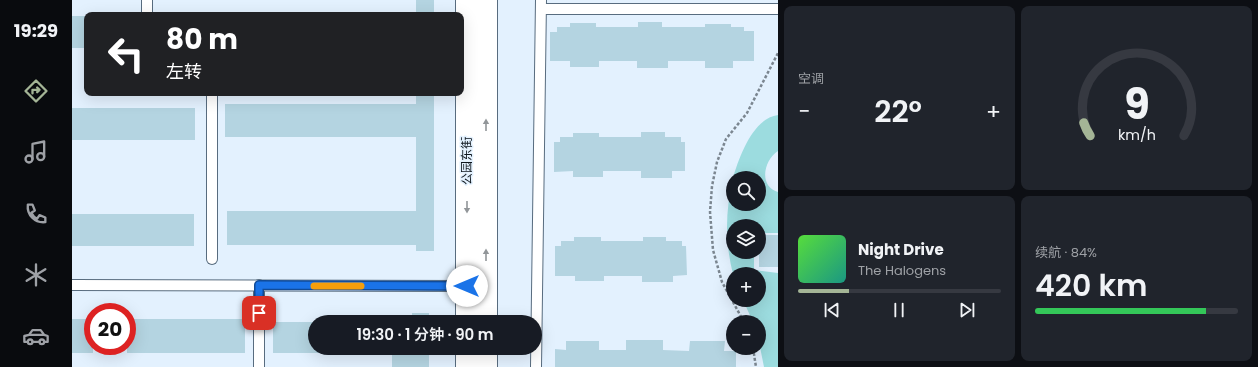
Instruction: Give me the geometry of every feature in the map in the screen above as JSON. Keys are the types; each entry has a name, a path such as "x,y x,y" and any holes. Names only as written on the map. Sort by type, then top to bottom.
{"street":[{"name":"公园东街","path":"467,0 467,315"},
{"name":"公园东街","path":"486,0 486,315"},
{"path":"467,355 467,367"},
{"path":"486,355 486,367"}],"lane":[{"path":"147,0 147,12"},
{"path":"536,367 541,4 778,9"},
{"path":"212,96 212,259"},
{"path":"72,285 467,286"},
{"path":"259,285 259,367"}],"path":[{"path":"740,315 722,282 712,250 710,212 712,186 717,162 726,139 748,114 778,53"},
{"path":"754,355 756,367"}],"shaded area":[{"path":"778,115 778,151 769,160 766,171 735,171 748,140 761,123"},
{"path":"766,179 772,189 778,192 778,233 766,233 766,219 727,219 727,211 766,211"},
{"path":"729,259 754,259 754,267 731,267"},
{"path":"766,272 778,273 778,367 764,367 762,355 766,355 766,315 750,315 746,307 766,307"}],"building":[{"path":"416,0 434,0 434,12 416,12"},
{"path":"72,16 84,16 84,48 72,48"},
{"path":"638,22 662,22 662,27 705,27 705,24 731,24 731,27 744,27 744,31 754,31 754,61 733,61 733,68 705,68 705,61 668,61 668,68 637,68 637,61 599,61 599,67 570,67 570,61 550,61 550,32 557,32 557,27 570,27 570,23 596,23 596,27 638,27"},
{"path":"416,96 434,96 434,251 416,251 416,245 227,245 227,211 416,211 416,137 225,137 225,104 416,104"},
{"path":"72,108 195,108 195,140 72,140"},
{"path":"641,132 665,132 665,137 681,137 681,142 685,142 685,171 672,171 672,178 641,178 641,171 603,171 603,177 573,177 573,171 554,172 554,142 560,142 560,137 573,137 573,133 599,133 599,137 641,137"},
{"path":"72,214 194,214 194,246 72,246"},
{"path":"766,235 778,235 778,267 759,267 759,259 766,259"},
{"path":"574,237 601,237 601,241 643,241 643,237 666,237 666,241 682,241 682,246 686,246 687,275 673,276 673,282 642,282 642,276 604,276 604,281 575,281 575,276 555,276 555,246 561,246 561,241 574,241"},
{"path":"412,313 429,313 429,315 412,315"},
{"path":"72,319 84,319 84,353 72,353"},
{"path":"136,319 245,319 245,353 136,353"},
{"path":"273,322 308,322 308,353 273,353"},
{"path":"626,340 663,340 663,350 689,351 690,341 725,341 724,351 726,351 726,355 736,355 736,367 555,367 555,349 566,350 566,341 599,341 599,350 626,350"},
{"path":"392,355 429,355 429,367 392,367"}],"slow traffic":[{"path":"314,286 361,286"}],"route":[{"path":"259,313 259,285 467,286"}]}
